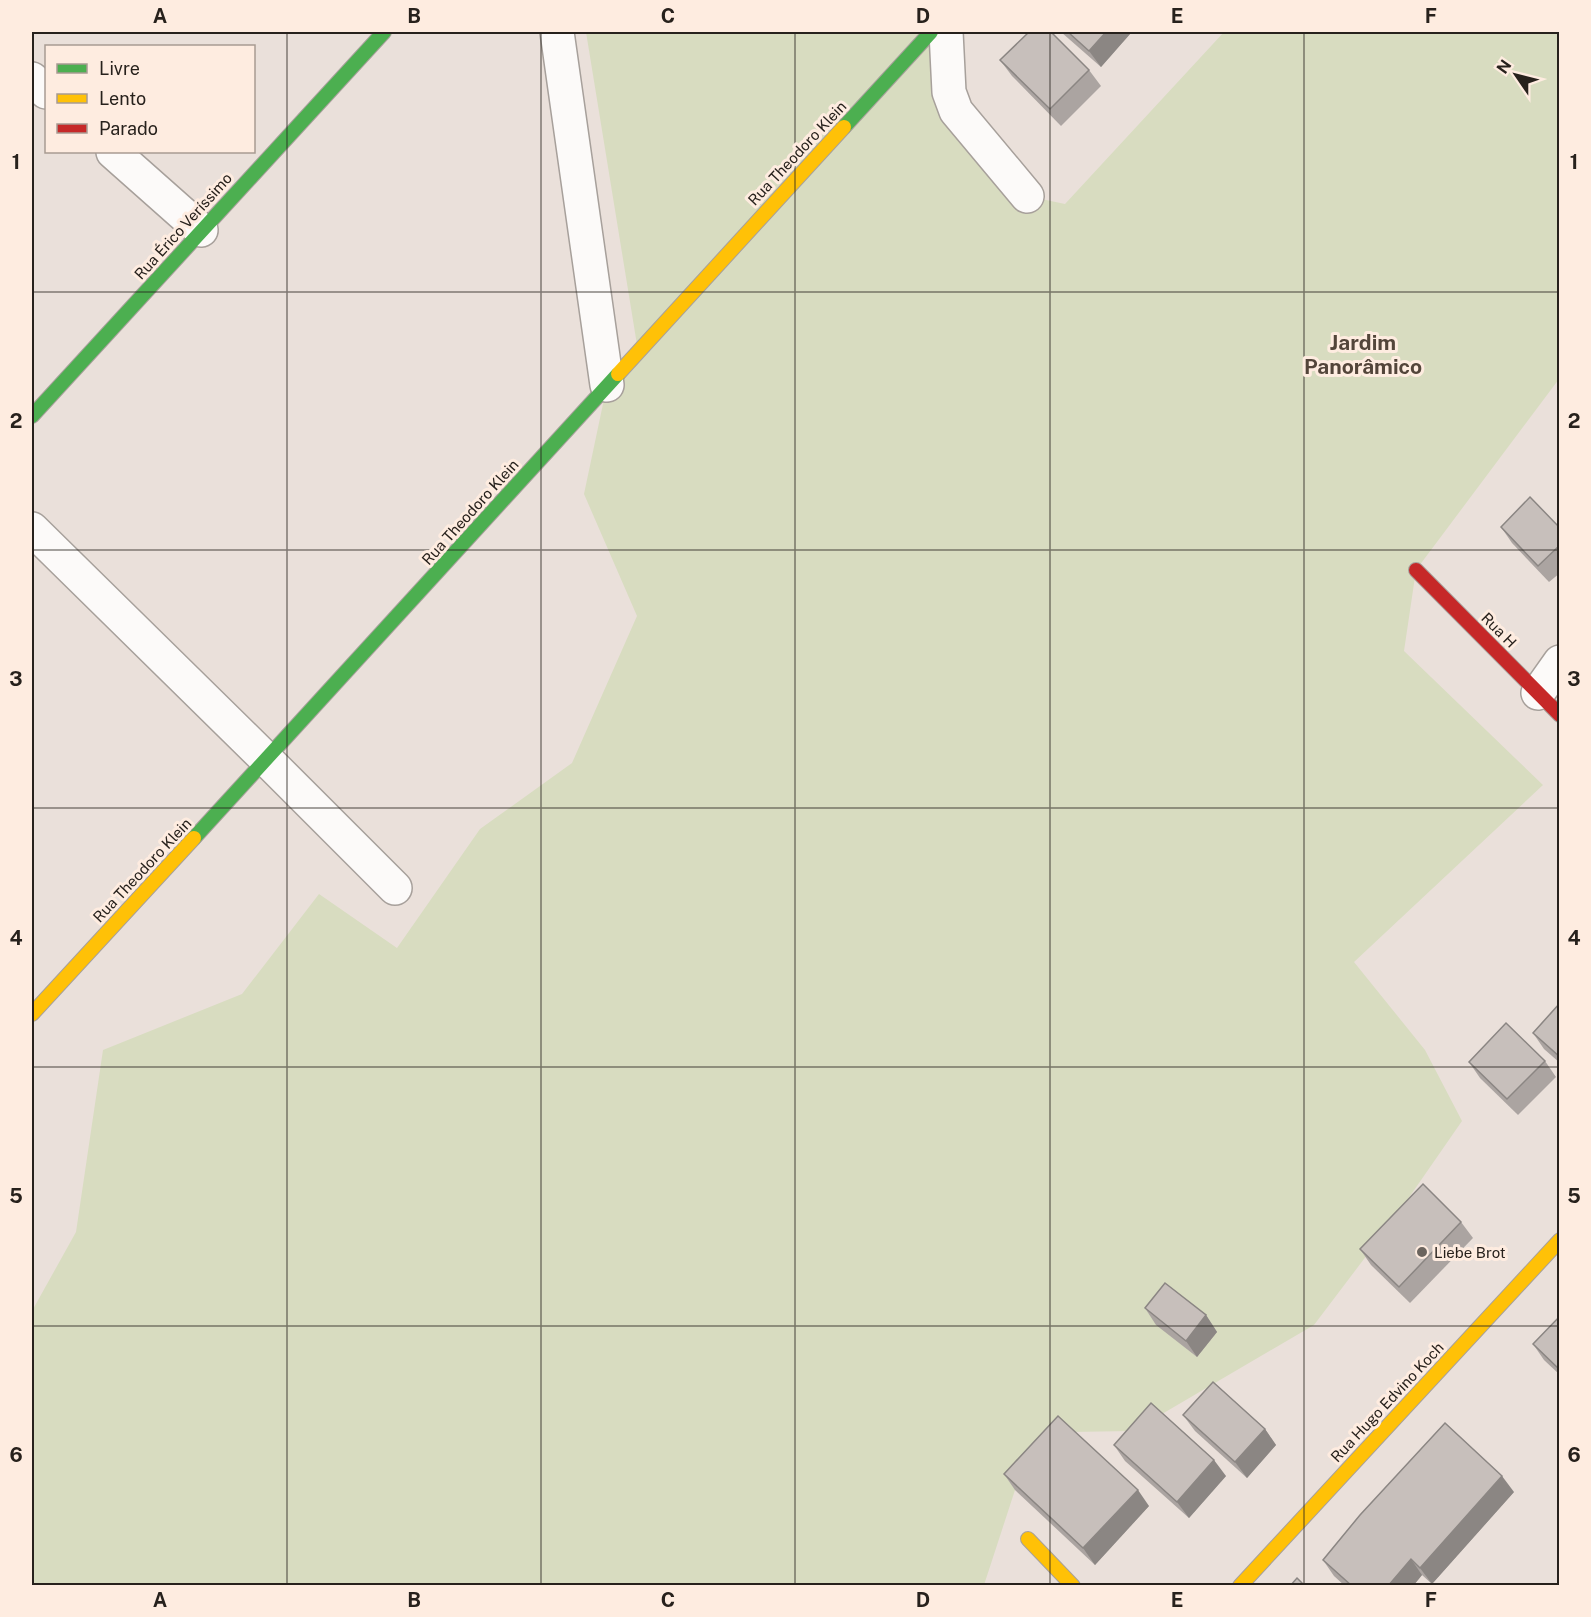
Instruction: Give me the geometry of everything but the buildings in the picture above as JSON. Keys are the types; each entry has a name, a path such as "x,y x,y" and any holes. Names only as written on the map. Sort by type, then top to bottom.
{"street":[{"name":"Rua Érico Veríssimo","path":"32,416 384,32"},
{"path":"557,32 607,385"},
{"name":"Rua Theodoro Klein","path":"32,1014 267,760 931,32"},
{"path":"946,32 949,92 956,111 1028,196"},
{"path":"32,79 45,91"},
{"path":"114,153 201,230"},
{"path":"32,529 395,888"},
{"name":"Rua H","path":"1416,570 1549,704"},
{"path":"1549,704 1560,662"},
{"name":"Rua Hugo Edvino Koch","path":"1240,1586 1560,1240"},
{"path":"1028,1539 1073,1586"}],"green space":[{"path":"586,32 946,32 949,92 1027,196 1065,204 1224,32 1559,32 1559,379 1416,570 1404,651 1543,785 1354,962 1425,1050 1462,1121 1392,1222 1314,1325 1133,1431 1069,1432 1015,1490 984,1585 32,1586 32,1311 76,1232 103,1050 242,994 319,894 397,948 480,829 572,763 637,616 584,494 607,385 638,351"}],"traffic: fast":[{"path":"32,416 384,32"},
{"path":"844,127 931,32"},
{"path":"194,838 618,374"}],"traffic: slow":[{"path":"618,374 844,127"},
{"path":"32,1014 194,838"},
{"path":"1240,1586 1560,1240"},
{"path":"1028,1539 1073,1586"}],"traffic: jam":[{"path":"1416,570 1560,715"}],"place":[{"name":"Liebe Brot","path":"1422,1252"}],"district":[{"name":"Jardim Panorâmico","path":"1363,354"}]}
